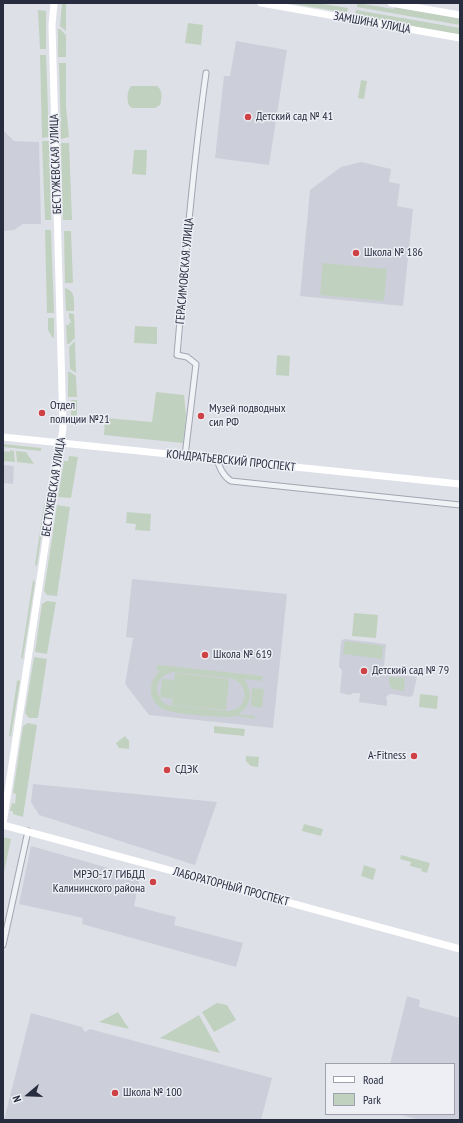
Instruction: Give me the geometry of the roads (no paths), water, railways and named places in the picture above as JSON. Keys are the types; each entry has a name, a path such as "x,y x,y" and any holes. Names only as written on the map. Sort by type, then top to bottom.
{"street":[{"name":"БЕСТУЖЕВСКАЯ УЛИЦА","path":"3,824 63,428 52,31 54,3"},
{"name":"ЗАМШИНА УЛИЦА","path":"261,3 460,38"},
{"name":"ЗАМШИНА УЛИЦА","path":"391,3 460,15"},
{"name":"ГЕРАСИМОВСКАЯ УЛИЦА","path":"185,456 196,364 187,356 177,355 183,283 206,73"},
{"name":"КОНДРАТЬЕВСКИЙ ПРОСПЕКТ","path":"3,438 460,484"},
{"path":"217,460 223,474 231,481 460,505"},
{"name":"ЛАБОРАТОРНЫЙ ПРОСПЕКТ","path":"3,824 460,949"},
{"path":"3,945 28,832"}],"place":[{"name":"Детский сад № 41","path":"248,117"},
{"name":"Школа № 186","path":"356,253"},
{"name":"Отдел полиции №21","path":"42,413"},
{"name":"Музей подводных сил РФ","path":"201,416"},
{"name":"Школа № 619","path":"205,655"},
{"name":"Детский сад № 79","path":"364,671"},
{"name":"A-Fitness","path":"414,756"},
{"name":"СДЭК","path":"167,770"},
{"name":"МРЭО-17 ГИБДД Калининского района","path":"153,882"},
{"name":"Школа № 100","path":"115,1093"}]}
